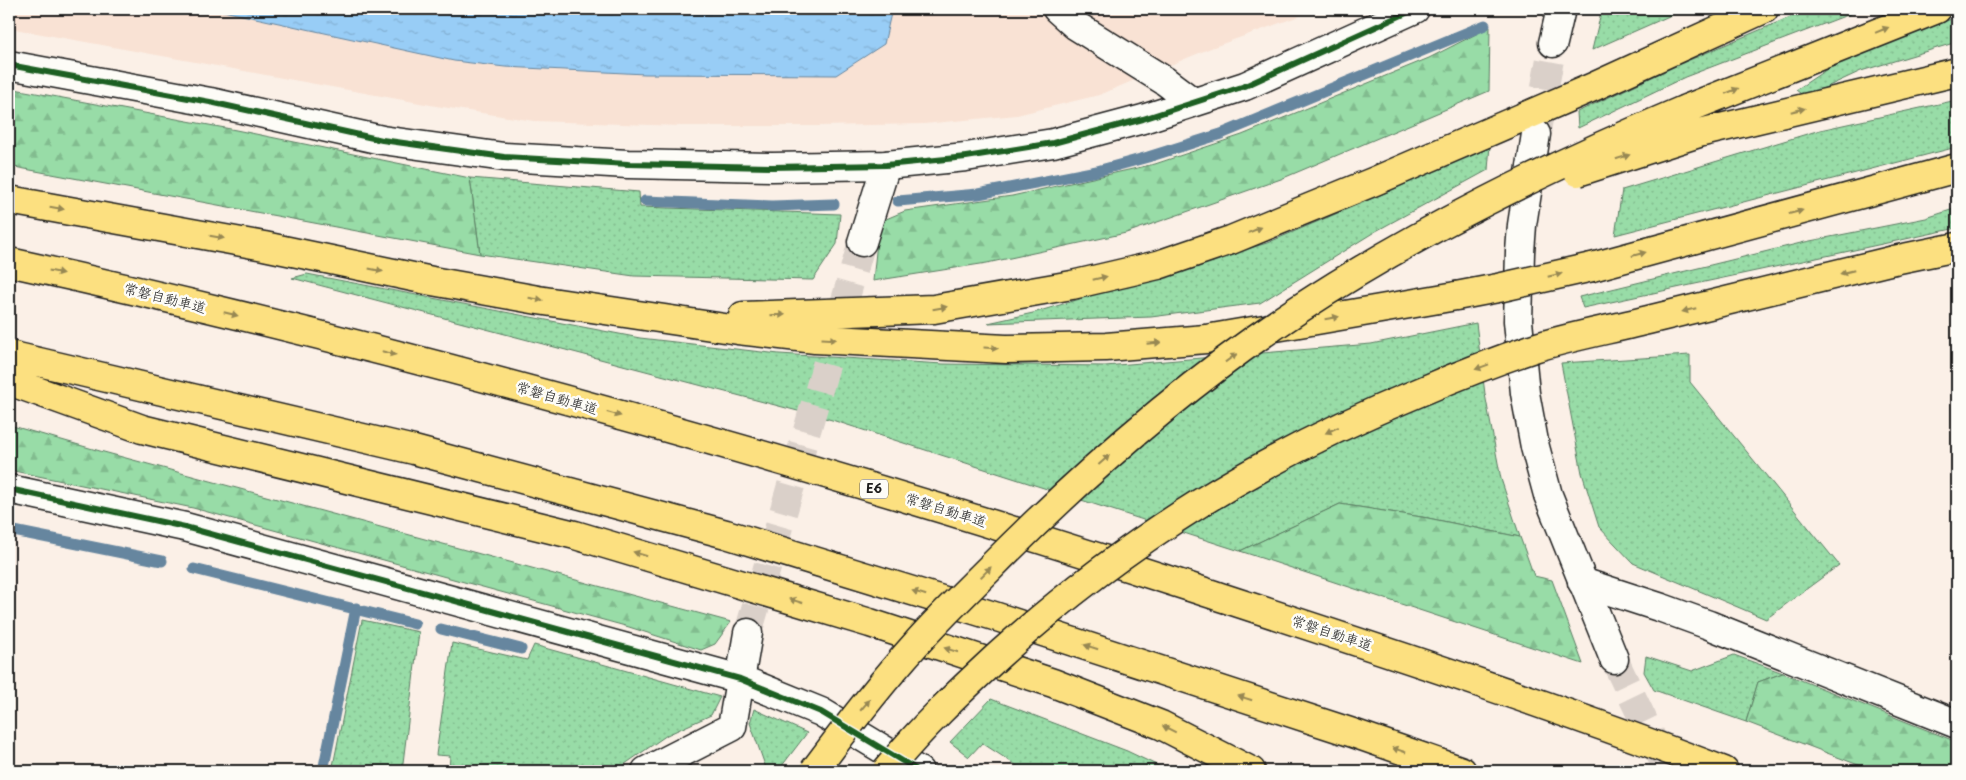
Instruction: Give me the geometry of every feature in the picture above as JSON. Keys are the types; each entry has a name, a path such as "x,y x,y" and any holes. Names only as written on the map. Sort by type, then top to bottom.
{"highway":[{"path":"642,316 775,316 934,309 1072,285 1158,265 1231,240 1366,184 1593,87 1764,9"},
{"path":"814,771 860,710 915,645 1043,514 1124,441 1215,370 1295,312 1461,213 1604,144 1686,109 1936,9"},
{"path":"1461,213 1582,170 1699,133 1957,72"},
{"path":"9,200 264,246 432,281 642,316 738,330 815,338 1006,349 1106,347 1206,339 1456,296 1592,267 1957,168"},
{"path":"886,771 942,709 1023,633 1071,593 1127,551 1187,510 1246,474 1311,440 1445,381 1536,348 1957,246"},
{"path":"1894,260 1957,260"},
{"name":"常磐自動車道","path":"9,262 116,286 462,371 783,461 1075,550 1395,654 1724,771"},
{"path":"9,355 414,450 726,534 994,616 1350,732 1462,771"},
{"path":"9,381 142,429 576,535 870,623 1053,684 1143,718 1213,750 1251,771"}],"street":[{"path":"1057,9 1075,25 1165,81 1193,102"},
{"path":"9,65 210,102 382,140 504,157 638,164 772,167 886,165 966,157 1053,143 1143,119 1244,86 1415,9"},
{"path":"1553,43 1561,9"},
{"path":"1536,134 1522,225 1520,252 1518,321 1525,393 1535,447 1548,495 1614,659"},
{"path":"862,242 886,165"},
{"path":"9,489 185,527 740,679 821,712 919,771"},
{"path":"1582,582 1709,625 1957,724"},
{"path":"646,771 732,727 748,632"}],"shaded area":[{"path":"9,9 1319,9 1211,48 1099,95 1017,115 924,124 681,126 534,121 436,106 9,28"}],"green space":[{"path":"1602,9 1685,9 1592,50"},
{"path":"1809,9 1863,9 1685,77 1578,128 1577,112 1680,64"},
{"path":"1957,17 1957,42 1861,71 1805,97 1796,90 1839,61"},
{"path":"1490,27 1489,91 1281,179 1126,233 987,263 873,281 879,222 905,211 1012,196 1155,164 1242,135 1429,58"},
{"path":"9,88 236,130 470,178 480,254 9,166"},
{"path":"1957,100 1957,147 1615,235 1622,190 1820,130"},
{"path":"1490,145 1488,170 1376,231 1260,303 1151,317 988,323 1033,313 1267,243 1392,190"},
{"path":"470,178 639,192 640,207 840,214 837,244 813,280 634,276 480,254"},
{"path":"1957,208 1957,228 1583,308 1579,297 1805,242 1926,218"},
{"path":"307,274 640,338 779,354 943,364 1105,366 1371,344 1476,323 1485,394 1501,479 1520,537 1428,518 1340,504 1240,551 832,420 292,278"},
{"path":"1690,355 1690,382 1839,565 1766,619 1633,563 1599,527 1582,473 1561,363"},
{"path":"9,425 731,622 715,644 701,650 629,627 193,508 9,470"},
{"path":"1340,504 1428,518 1520,537 1534,576 1552,580 1583,664 1240,551"},
{"path":"362,620 419,632 402,771 332,771"},
{"path":"452,643 527,660 534,645 720,697 711,715 667,735 615,771 449,771 450,756 436,755"},
{"path":"1734,655 1783,673 1758,682 1746,722 1654,690 1644,672 1646,656 1692,671"},
{"path":"1783,673 1957,742 1957,771 1874,771 1746,722 1758,682"},
{"path":"991,699 1127,751 1169,771 1025,771 982,743 969,757 950,742"},
{"path":"754,709 807,733 778,771 767,771 750,723"}],"water":[{"path":"214,9 892,9 884,44 836,75 645,74 505,67 454,61"}],"waterway":[{"path":"898,201 978,194 1097,171 1148,157 1221,134 1485,25"},
{"path":"645,201 772,206 834,204"},
{"path":"9,530 162,561"},
{"path":"194,569 415,624"},
{"path":"323,771 356,608"},
{"path":"441,629 521,649"}],"tunnel":[{"path":"1537,130 1553,43"},
{"path":"748,633 862,242"},
{"path":"1614,659 1668,771"}],"cycle path":[{"path":"9,65 210,102 382,140 504,157 628,164 772,167 886,165 966,157 1053,143 1143,119 1245,86 1415,9"},
{"path":"9,489 185,527 740,679 821,712 919,771"}]}
